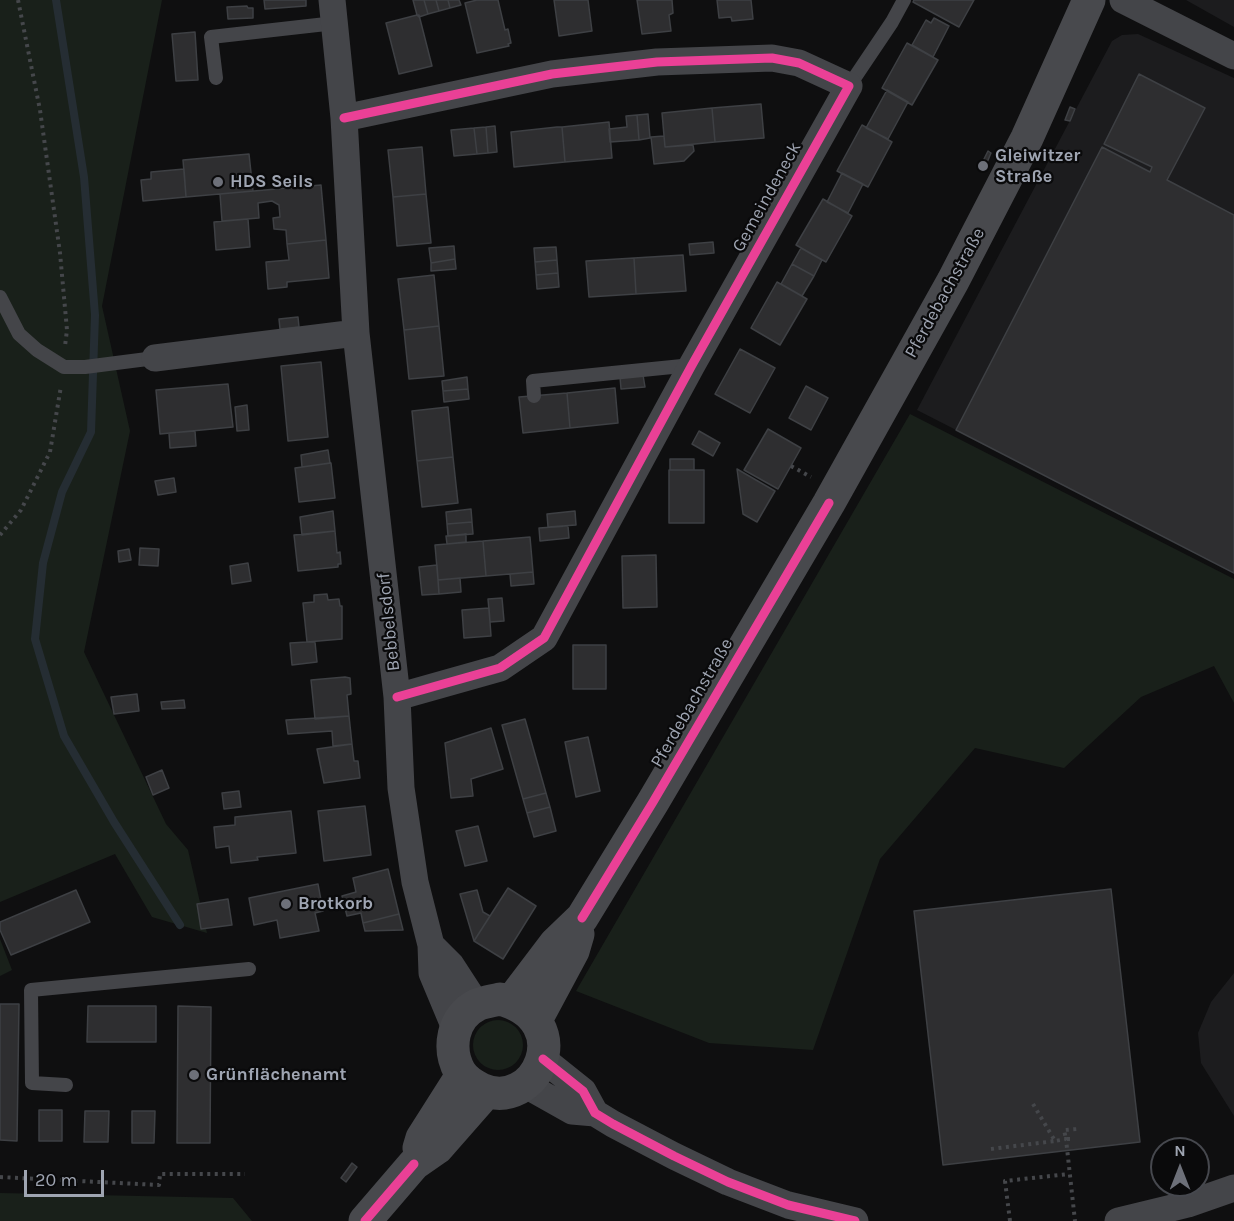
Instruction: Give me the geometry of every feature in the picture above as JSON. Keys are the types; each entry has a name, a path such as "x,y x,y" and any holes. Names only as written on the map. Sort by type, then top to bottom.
{"main road":[{"name":"Pferdebachstraße","path":"524,1011 555,944 582,918 653,802 823,513 953,281 1027,138 1089,0"},
{"path":"500,999 524,1011 543,1034 544,1046 533,1072 512,1090 496,1092 474,1083 454,1059 452,1044 466,1017 500,999"},
{"path":"365,1221 414,1164 437,1148 474,1083"}],"street":[{"path":"1123,0 1234,56"},
{"name":"Bebbelsdorf","path":"333,11 344,118 357,333 397,697 401,788 415,882 431,945 432,973 466,1017"},
{"path":"344,118 552,74 657,62 772,58 799,63 849,86"},
{"name":"Gemeindeneck","path":"397,697 500,668 544,638 849,86"},
{"path":"155,358 357,333"},
{"path":"533,1072 572,1111 596,1113 728,1182 806,1210 855,1221"},
{"path":"1118,1221 1188,1204 1234,1188"}],"lane":[{"path":"849,86 904,0"},
{"path":"216,78 211,37 333,11"},
{"path":"0,297 19,334 37,350 64,367 85,367 155,358"},
{"path":"534,396 532,381 693,365"},
{"path":"66,1085 32,1083 31,990 249,969"}],"path":[{"path":"0,535 21,510 50,453 64,367 66,330 60,253 40,110 18,0"},
{"path":"791,466 814,478"},
{"path":"1033,1104 1055,1141"},
{"path":"1075,1221 1069,1174 1068,1139 1064,1130 1078,1129"},
{"path":"991,1149 1068,1139"},
{"path":"0,1177 159,1185 160,1173 245,1174"},
{"path":"1010,1221 1005,1181 1069,1174"}],"shaded area":[{"path":"0,0 162,0 102,306 130,431 84,652 166,824 188,850 207,933 152,917 115,854 0,902"},
{"path":"1186,0 1234,0 1234,27"},
{"path":"1138,34 1234,78 1234,572 917,410 1112,41 1122,35"},
{"path":"910,414 1234,579 1234,703 1214,666 1141,697 1064,768 975,748 880,859 813,1050 709,1043 576,991"},
{"path":"0,939 12,970 0,976"},
{"path":"1234,973 1234,1116 1201,1063 1198,1033 1211,1002"},
{"path":"493,1020 503,1020 516,1027 523,1040 523,1050 516,1063 503,1070 493,1070 484,1066 477,1059 473,1050 473,1040 477,1031 484,1024"},
{"path":"0,1193 233,1198 252,1221 0,1221"}],"building":[{"path":"264,0 306,0 306,6 265,9"},
{"path":"413,0 424,0 428,14 419,17"},
{"path":"424,0 436,0 439,11 428,14"},
{"path":"436,0 448,0 450,8 439,11"},
{"path":"448,0 459,0 461,5 450,8"},
{"path":"477,0 498,0 505,30 508,29 511,43 508,44 509,46 477,53 465,3"},
{"path":"554,0 588,0 592,31 559,36"},
{"path":"637,0 672,0 673,13 669,15 671,31 642,34"},
{"path":"717,0 751,0 753,19 732,21 731,17 719,18"},
{"path":"914,0 974,0 959,27 913,2"},
{"path":"227,7 253,8 253,18 228,19"},
{"path":"419,15 432,66 399,74 386,23"},
{"path":"934,18 949,26 933,57 912,45 926,20 931,23"},
{"path":"195,32 198,80 176,81 172,34"},
{"path":"907,43 938,60 912,105 882,88"},
{"path":"1139,74 1205,108 1167,180 1234,215 1234,573 956,430 1102,147 1150,172 1152,167 1104,144"},
{"path":"887,90 908,102 888,139 866,128"},
{"path":"761,104 764,138 715,142 712,108"},
{"path":"1070,107 1075,109 1070,121 1065,120"},
{"path":"712,108 715,142 665,147 662,113"},
{"path":"648,114 650,138 639,140 637,115"},
{"path":"637,115 639,140 610,142 609,129 627,127 626,116"},
{"path":"609,122 612,158 565,162 562,127"},
{"path":"862,125 892,142 868,187 837,171"},
{"path":"495,126 497,152 488,153 486,127"},
{"path":"486,127 488,153 477,154 474,128"},
{"path":"562,127 565,162 514,167 511,132"},
{"path":"474,128 477,154 454,156 451,130"},
{"path":"664,136 665,147 693,145 694,151 684,161 654,164 651,137"},
{"path":"422,147 426,194 393,197 388,150"},
{"path":"988,151 991,153 986,165 982,163"},
{"name":"HDS Seils","path":"249,154 253,191 186,197 183,160"},
{"path":"184,169 186,197 143,201 141,180 151,179 151,172"},
{"path":"842,173 863,184 848,213 827,202"},
{"path":"321,185 326,240 287,244 286,230 274,229 273,218 280,217 279,205 272,201 258,203 259,218 222,221 220,194"},
{"path":"426,194 431,243 397,246 393,197"},
{"path":"823,199 852,216 826,262 796,245"},
{"path":"248,219 250,247 216,250 214,222"},
{"path":"326,240 329,278 287,282 287,287 268,289 266,262 289,260 287,244"},
{"path":"713,242 714,253 690,255 689,244"},
{"path":"454,246 455,259 431,263 429,248"},
{"path":"556,247 557,260 535,262 534,248"},
{"path":"801,248 822,260 814,276 792,264"},
{"path":"683,255 686,291 636,294 634,258"},
{"path":"634,258 636,294 589,297 586,261"},
{"path":"455,259 456,269 431,271 431,263"},
{"path":"557,260 558,273 536,275 535,262"},
{"path":"792,264 814,276 802,296 781,284"},
{"path":"558,273 559,287 537,289 536,275"},
{"path":"434,275 439,326 404,330 398,279"},
{"path":"777,282 807,299 780,345 751,328"},
{"path":"298,317 299,327 280,329 279,319"},
{"path":"439,326 444,376 409,379 404,330"},
{"path":"740,349 775,368 750,413 715,394"},
{"path":"321,362 328,437 288,441 281,366"},
{"path":"643,375 645,387 621,389 620,377"},
{"path":"467,377 468,389 443,391 442,381"},
{"path":"228,384 233,427 160,434 156,390"},
{"path":"806,386 828,398 811,430 789,418"},
{"path":"615,388 618,423 570,428 567,393"},
{"path":"468,389 469,399 444,402 443,391"},
{"path":"567,393 570,428 523,433 519,397"},
{"path":"247,405 249,430 237,431 235,407"},
{"path":"448,407 453,457 417,461 412,411"},
{"path":"768,429 801,448 778,489 744,470"},
{"path":"195,431 196,446 170,448 169,433"},
{"path":"699,431 720,443 713,456 692,444"},
{"path":"328,450 330,463 302,467 301,455"},
{"path":"453,457 458,503 422,507 417,461"},
{"path":"670,459 694,459 694,470 670,470"},
{"path":"331,463 335,498 299,502 295,468"},
{"path":"737,469 775,491 757,522 743,514"},
{"path":"669,470 704,470 704,523 669,523"},
{"path":"174,478 176,492 158,495 155,481"},
{"path":"471,509 472,522 447,524 446,512"},
{"path":"333,511 335,531 302,535 300,517"},
{"path":"575,511 576,525 548,527 547,514"},
{"path":"472,522 473,534 448,536 447,524"},
{"path":"568,526 569,538 540,541 539,528"},
{"path":"335,531 337,553 340,552 341,564 338,564 338,567 298,571 294,535"},
{"path":"466,534 466,542 447,544 446,536"},
{"path":"530,537 533,572 486,576 483,541"},
{"path":"483,541 486,576 438,580 435,545"},
{"path":"140,548 159,549 158,566 139,565"},
{"path":"129,549 131,560 119,562 118,551"},
{"path":"656,555 657,607 623,608 622,556"},
{"path":"248,563 251,581 232,584 230,566"},
{"path":"437,565 439,594 422,595 419,567"},
{"path":"533,572 534,584 511,586 510,574"},
{"path":"460,578 461,592 439,594 438,580"},
{"path":"327,594 328,600 339,599 340,606 342,606 342,639 307,642 303,603 314,602 314,595"},
{"path":"502,598 504,621 490,622 488,599"},
{"path":"489,608 491,636 464,638 462,610"},
{"path":"315,642 317,662 292,665 290,643"},
{"path":"573,645 606,645 606,689 573,689"},
{"path":"350,678 351,694 347,695 349,716 315,719 311,680"},
{"path":"137,694 139,711 114,714 111,697"},
{"path":"184,700 185,708 162,709 161,702"},
{"path":"349,716 352,744 333,746 332,731 288,734 286,720"},
{"path":"525,719 546,793 523,799 502,725"},
{"path":"491,728 503,769 471,779 473,796 451,798 445,743"},
{"path":"588,737 600,791 576,797 565,742"},
{"path":"352,744 354,761 358,761 360,778 324,783 317,749"},
{"path":"162,770 169,788 153,795 146,777"},
{"path":"239,791 241,807 224,809 222,793"},
{"path":"546,793 550,807 527,813 523,799"},
{"path":"365,806 371,855 324,861 318,811"},
{"path":"550,807 556,831 534,837 527,813"},
{"path":"291,811 296,853 257,857 258,860 231,863 229,846 216,848 214,827 235,825 235,817"},
{"path":"478,826 487,861 465,866 456,831"},
{"path":"388,869 399,914 363,923 361,913 347,916 342,896 356,892 353,878"},
{"name":"Brotkorb","path":"318,884 323,911 315,913 319,931 280,938 277,920 254,925 249,898"},
{"path":"508,888 536,906 503,959 474,941"},
{"path":"1111,889 1140,1142 943,1165 914,911"},
{"path":"76,890 90,922 11,955 0,930 0,922"},
{"path":"477,890 483,912 490,916 474,941 460,894"},
{"path":"228,899 232,925 201,929 197,904"},
{"name":"Brotkorb","path":"399,914 403,930 365,931 363,923"},
{"path":"0,1004 19,1004 17,1141 0,1140"},
{"path":"88,1006 156,1006 156,1042 87,1042"},
{"name":"Grünflächenamt","path":"178,1006 211,1007 210,1143 177,1143"},
{"path":"39,1110 62,1110 62,1141 39,1141"},
{"path":"85,1111 109,1111 108,1142 84,1142"},
{"path":"132,1111 155,1111 154,1143 132,1143"},
{"path":"352,1163 357,1167 346,1182 341,1178"}],"waterway":[{"path":"56,0 84,177 95,315 91,432 62,492 43,563 35,639 64,736 114,822 180,925"}],"cycle path":[{"path":"344,118 552,74 657,62 772,58 799,63 849,86 692,365 544,638 500,668 397,697"},
{"path":"582,918 829,503"},
{"path":"543,1059 583,1091 595,1113 674,1156 728,1182 788,1205 855,1221"},
{"path":"365,1221 414,1164"}],"place":[{"name":"Gleiwitzer Straße","path":"983,166"},
{"name":"HDS Seils","path":"218,182"},
{"name":"Brotkorb","path":"286,904"},
{"name":"Grünflächenamt","path":"194,1075"}]}
